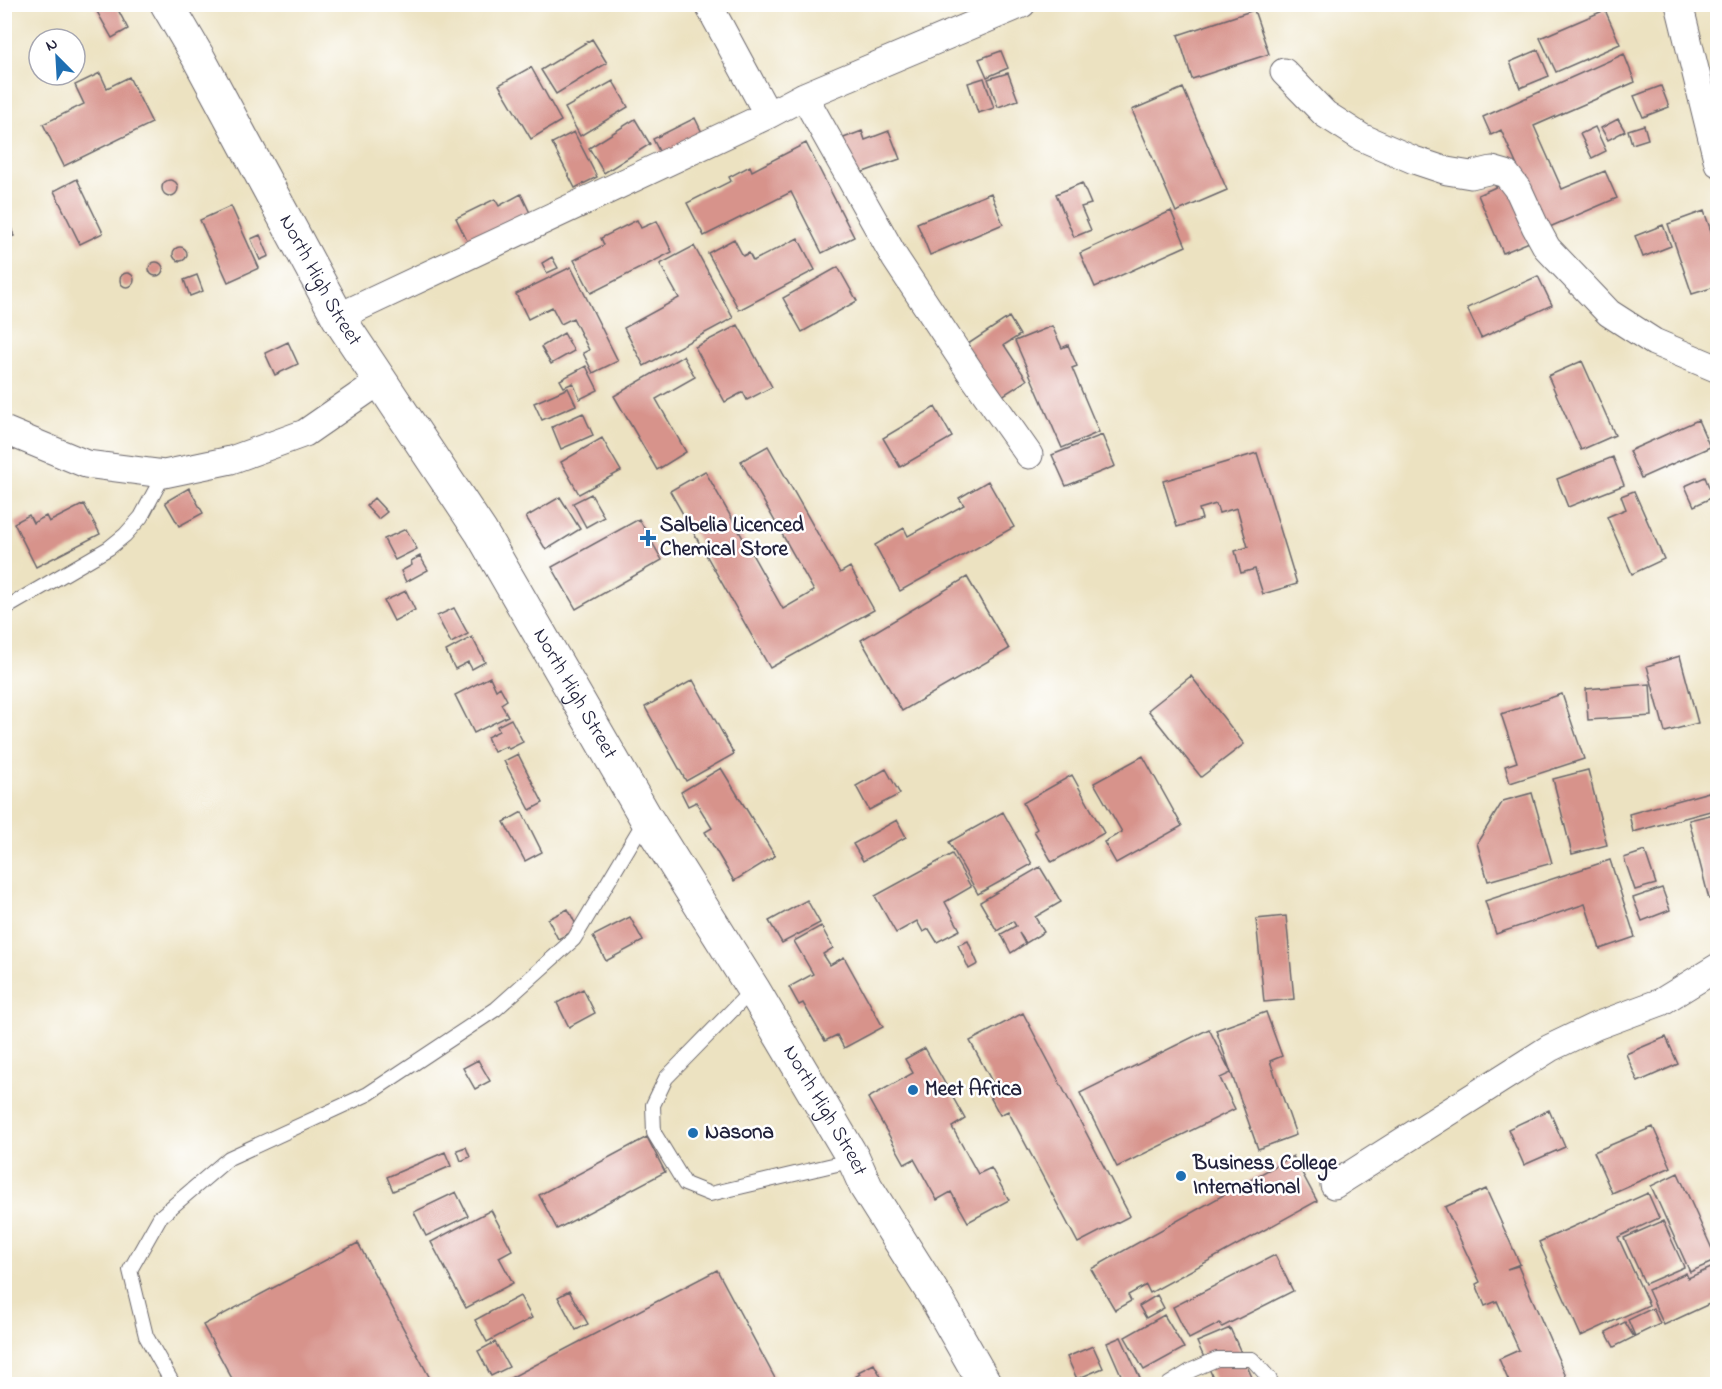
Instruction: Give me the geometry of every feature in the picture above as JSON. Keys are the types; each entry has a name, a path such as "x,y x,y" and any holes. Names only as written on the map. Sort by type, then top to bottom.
{"highway":[{"name":"North High Street","path":"167,4 338,317 481,532 646,818 753,989 854,1160 866,1187 936,1298 985,1384"}],"street":[{"path":"708,4 768,115"},
{"path":"338,317 804,96 1022,4"},
{"path":"1678,4 1718,163"},
{"path":"1284,72 1325,114 1361,137 1414,160 1447,171 1470,175 1492,170 1506,174 1519,190 1546,248 1609,313 1654,342 1718,369"},
{"path":"804,96 895,258 1029,455"},
{"path":"4,430 87,464 164,474 231,460 305,433 380,381"},
{"path":"1334,1185 1550,1048 1596,1026 1661,1002 1718,968"}],"lane":[{"path":"4,609 109,548 125,535 141,517 164,474"},
{"path":"173,1384 146,1336 130,1270 160,1217 229,1158 368,1094 496,1009 574,939 646,818"},
{"path":"753,989 666,1078 653,1105 654,1133 678,1174 685,1184 710,1194 854,1160"},
{"path":"1169,1384 1217,1359 1252,1359 1272,1384"}],"building":[{"path":"102,4 115,4 128,29 112,38 95,8"},
{"path":"1254,10 1269,54 1192,79 1178,35"},
{"path":"1605,10 1620,44 1556,72 1540,38"},
{"path":"592,39 607,63 556,94 541,70"},
{"path":"1538,50 1549,76 1520,88 1510,62"},
{"path":"1001,51 1008,68 987,77 979,59"},
{"path":"1624,54 1635,82 1534,126 1562,189 1605,171 1617,198 1545,229 1501,130 1491,135 1483,117"},
{"path":"531,67 561,121 531,139 499,85"},
{"path":"100,73 107,88 129,77 152,123 64,166 43,124 84,104 76,87 87,87 87,79"},
{"path":"1008,73 1018,100 998,107 988,79"},
{"path":"984,78 994,108 978,113 968,83"},
{"path":"613,81 628,107 580,136 565,108"},
{"path":"1661,86 1669,107 1643,117 1634,96"},
{"path":"1183,88 1227,190 1176,212 1132,110"},
{"path":"695,118 706,141 664,161 653,139"},
{"path":"635,119 650,144 604,173 589,148"},
{"path":"1618,119 1625,131 1608,140 1601,128"},
{"path":"1644,125 1648,139 1632,144 1628,130"},
{"path":"1595,127 1606,151 1592,158 1580,134"},
{"path":"862,131 865,140 889,131 900,159 855,175 841,139"},
{"path":"574,132 597,177 575,188 552,143"},
{"path":"806,143 854,237 822,253 791,192 704,236 687,203 731,181 729,177 750,166 752,171"},
{"path":"77,179 103,233 80,244 54,191"},
{"path":"170,180 178,188 170,196 162,188"},
{"path":"1509,181 1534,240 1503,253 1478,195"},
{"path":"1082,183 1091,204 1081,207 1091,230 1074,237 1056,194"},
{"path":"991,193 1003,224 930,255 917,223"},
{"path":"521,194 530,213 472,251 456,218 495,199 499,206"},
{"path":"231,206 259,268 228,282 200,220"},
{"path":"4,207 14,236 4,239"},
{"path":"1171,211 1186,246 1095,287 1080,253"},
{"path":"1704,211 1718,251 1718,286 1692,294 1668,224"},
{"path":"637,220 641,228 657,221 672,252 591,293 574,260 604,245 601,238"},
{"path":"1663,225 1671,246 1643,257 1635,236"},
{"path":"260,235 269,256 260,260 251,239"},
{"path":"798,238 815,270 739,310 708,253 734,239 743,256 749,253 753,261"},
{"path":"694,246 733,318 644,366 624,328 679,298 660,264"},
{"path":"180,247 185,249 187,254 185,259 180,261 175,259 173,254 175,249"},
{"path":"552,257 558,268 547,273 542,263"},
{"path":"153,262 159,262 163,269 159,276 153,276 149,272 149,266"},
{"path":"571,267 618,361 593,373 583,353 589,350 573,318 561,324 552,307 528,319 516,294"},
{"path":"838,267 857,301 802,332 783,298"},
{"path":"127,273 132,275 134,280 132,285 127,287 122,285 120,280 122,275"},
{"path":"197,275 203,291 190,296 184,280"},
{"path":"1538,276 1552,305 1481,338 1467,308"},
{"path":"1009,317 1020,335 1004,345 1027,380 999,398 965,346"},
{"path":"738,325 772,387 747,400 743,392 725,402 695,347"},
{"path":"1052,326 1062,348 1068,345 1077,366 1072,368 1099,432 1062,448 1015,341"},
{"path":"564,333 574,351 551,364 541,347"},
{"path":"288,342 298,364 275,375 265,353"},
{"path":"683,356 695,377 656,399 686,452 657,470 614,396"},
{"path":"1582,361 1615,435 1581,450 1548,376"},
{"path":"586,366 598,390 580,399 573,383 564,387 560,380"},
{"path":"568,388 576,405 542,420 534,403"},
{"path":"935,407 952,437 900,467 883,438"},
{"path":"583,413 593,435 561,449 552,427"},
{"path":"1698,420 1710,447 1641,478 1629,451"},
{"path":"1102,435 1115,466 1066,486 1052,455"},
{"path":"602,438 621,471 579,494 561,462"},
{"path":"768,446 840,573 850,567 874,610 770,668 670,491 705,471 783,609 814,591 741,461"},
{"path":"1257,453 1297,584 1263,594 1255,569 1241,573 1235,551 1248,547 1237,508 1219,513 1216,504 1199,509 1202,519 1177,527 1163,481"},
{"path":"1613,457 1624,485 1568,507 1557,479"},
{"path":"1705,477 1713,497 1694,506 1685,486"},
{"path":"988,481 1014,527 900,591 875,545 904,528 908,536 964,505 959,498"},
{"path":"189,488 203,513 179,526 165,502"},
{"path":"1634,491 1664,559 1632,574 1607,517 1626,509 1621,496"},
{"path":"591,494 604,517 586,527 573,503"},
{"path":"560,497 580,529 546,550 526,517"},
{"path":"374,498 387,512 378,519 366,506"},
{"path":"84,504 100,534 36,567 14,523 29,515 33,523 46,516 49,522"},
{"path":"639,519 662,560 576,609 552,567"},
{"path":"406,529 417,549 395,560 384,539"},
{"path":"420,556 428,570 406,582 401,571 412,565 411,561"},
{"path":"967,577 1009,649 902,711 861,640"},
{"path":"406,591 415,610 394,621 384,601"},
{"path":"454,608 468,634 451,643 437,616"},
{"path":"472,637 485,662 472,669 468,662 455,669 446,651"},
{"path":"1680,656 1698,723 1665,732 1647,666"},
{"path":"1191,676 1244,744 1201,777 1148,710"},
{"path":"490,677 496,690 500,687 507,700 501,704 508,716 474,733 455,695"},
{"path":"693,680 734,754 686,781 645,707"},
{"path":"1650,684 1652,716 1588,720 1586,689"},
{"path":"1562,694 1584,759 1510,783 1505,766 1517,762 1501,714"},
{"path":"511,719 523,742 509,749 507,746 494,752 487,737 499,731 497,726"},
{"path":"518,754 543,803 530,810 504,761"},
{"path":"1143,756 1182,826 1116,863 1104,842 1122,832 1094,783"},
{"path":"721,768 775,856 734,881 705,832 712,828 696,802 688,806 681,792"},
{"path":"886,769 900,794 869,810 856,786"},
{"path":"1588,770 1607,845 1572,854 1553,779"},
{"path":"1072,775 1104,833 1052,862 1034,831 1037,829 1023,803"},
{"path":"1709,792 1714,810 1633,832 1629,814"},
{"path":"1532,793 1552,863 1488,881 1477,843 1503,801"},
{"path":"522,812 542,852 525,861 504,822"},
{"path":"1003,812 1032,864 978,894 949,842"},
{"path":"1718,813 1718,896 1709,899 1689,820"},
{"path":"897,820 906,837 863,861 853,844"},
{"path":"1645,851 1656,884 1635,890 1624,858"},
{"path":"952,854 971,887 945,902 960,930 937,942 929,929 923,932 917,921 896,933 875,896"},
{"path":"1610,860 1635,937 1600,949 1585,904 1496,934 1485,901"},
{"path":"1040,867 1061,902 1035,917 1044,932 1026,943 1019,933 1025,944 1011,953 1001,934 1016,926 1013,921 997,931 980,902"},
{"path":"1662,888 1670,910 1642,921 1633,898"},
{"path":"807,900 820,923 782,943 769,921"},
{"path":"568,909 578,929 558,939 548,919"},
{"path":"1286,916 1294,999 1264,1002 1256,919"},
{"path":"630,917 643,941 606,961 593,936"},
{"path":"821,926 833,948 823,954 830,965 844,957 883,1027 844,1048 837,1035 825,1041 803,1003 799,1005 789,987 813,974 794,941"},
{"path":"968,941 978,964 969,969 958,945"},
{"path":"583,989 595,1013 569,1027 557,1003"},
{"path":"1266,1012 1282,1056 1270,1061 1296,1135 1258,1149 1216,1030"},
{"path":"1023,1013 1130,1216 1078,1243 1008,1111 1000,1115 989,1095 997,1091 970,1041"},
{"path":"1209,1029 1231,1073 1220,1078 1235,1109 1117,1167 1080,1093"},
{"path":"1666,1037 1678,1064 1638,1082 1626,1054"},
{"path":"925,1048 965,1119 952,1127 978,1174 991,1168 1009,1200 968,1222 951,1192 937,1200 914,1159 905,1164 868,1098 913,1073 905,1059"},
{"path":"478,1060 490,1081 475,1089 463,1068"},
{"path":"1549,1110 1565,1147 1524,1165 1508,1129"},
{"path":"1653,1127 1671,1167 1612,1193 1594,1152"},
{"path":"647,1137 665,1172 557,1229 539,1195"},
{"path":"466,1147 470,1157 461,1161 457,1150"},
{"path":"445,1152 451,1166 393,1191 387,1177"},
{"path":"1293,1156 1317,1201 1150,1293 1146,1285 1128,1295 1131,1301 1115,1310 1091,1269"},
{"path":"1678,1173 1717,1260 1690,1272 1651,1186"},
{"path":"1486,1189 1520,1264 1507,1269 1518,1266 1567,1379 1554,1384 1510,1384 1499,1359 1519,1350 1497,1301 1485,1306 1476,1284 1480,1282 1445,1207"},
{"path":"456,1192 468,1216 426,1236 414,1212"},
{"path":"1648,1193 1659,1218 1618,1237 1649,1305 1581,1336 1539,1242"},
{"path":"491,1210 512,1250 499,1257 513,1283 466,1308 431,1242"},
{"path":"1663,1221 1684,1267 1645,1284 1624,1238"},
{"path":"358,1243 433,1384 235,1384 203,1325"},
{"path":"1275,1255 1293,1291 1222,1327 1220,1323 1189,1339 1173,1307"},
{"path":"1718,1265 1718,1300 1664,1325 1648,1290 1686,1273 1688,1278"},
{"path":"717,1270 778,1384 499,1384"},
{"path":"569,1291 588,1324 576,1330 558,1297"},
{"path":"1157,1295 1164,1308 1146,1318 1139,1306"},
{"path":"520,1296 532,1318 487,1342 475,1320"},
{"path":"1653,1308 1660,1324 1635,1336 1628,1320"},
{"path":"1164,1315 1184,1348 1144,1370 1125,1337"},
{"path":"1625,1322 1634,1337 1614,1347 1606,1332"},
{"path":"1230,1328 1255,1384 1216,1384 1197,1342"},
{"path":"1121,1337 1140,1378 1125,1384 1107,1343"},
{"path":"495,1342 509,1367 491,1376 478,1351"},
{"path":"1093,1346 1103,1368 1077,1379 1067,1357"},
{"path":"874,1364 885,1384 849,1384 848,1381 860,1374 858,1372"}],"place":[{"name":"Salbelia Licenced Chemical Store","path":"648,538"},
{"name":"Meet Africa","path":"913,1090"},
{"name":"Nasona","path":"693,1133"},
{"name":"Business College International","path":"1181,1176"}]}
